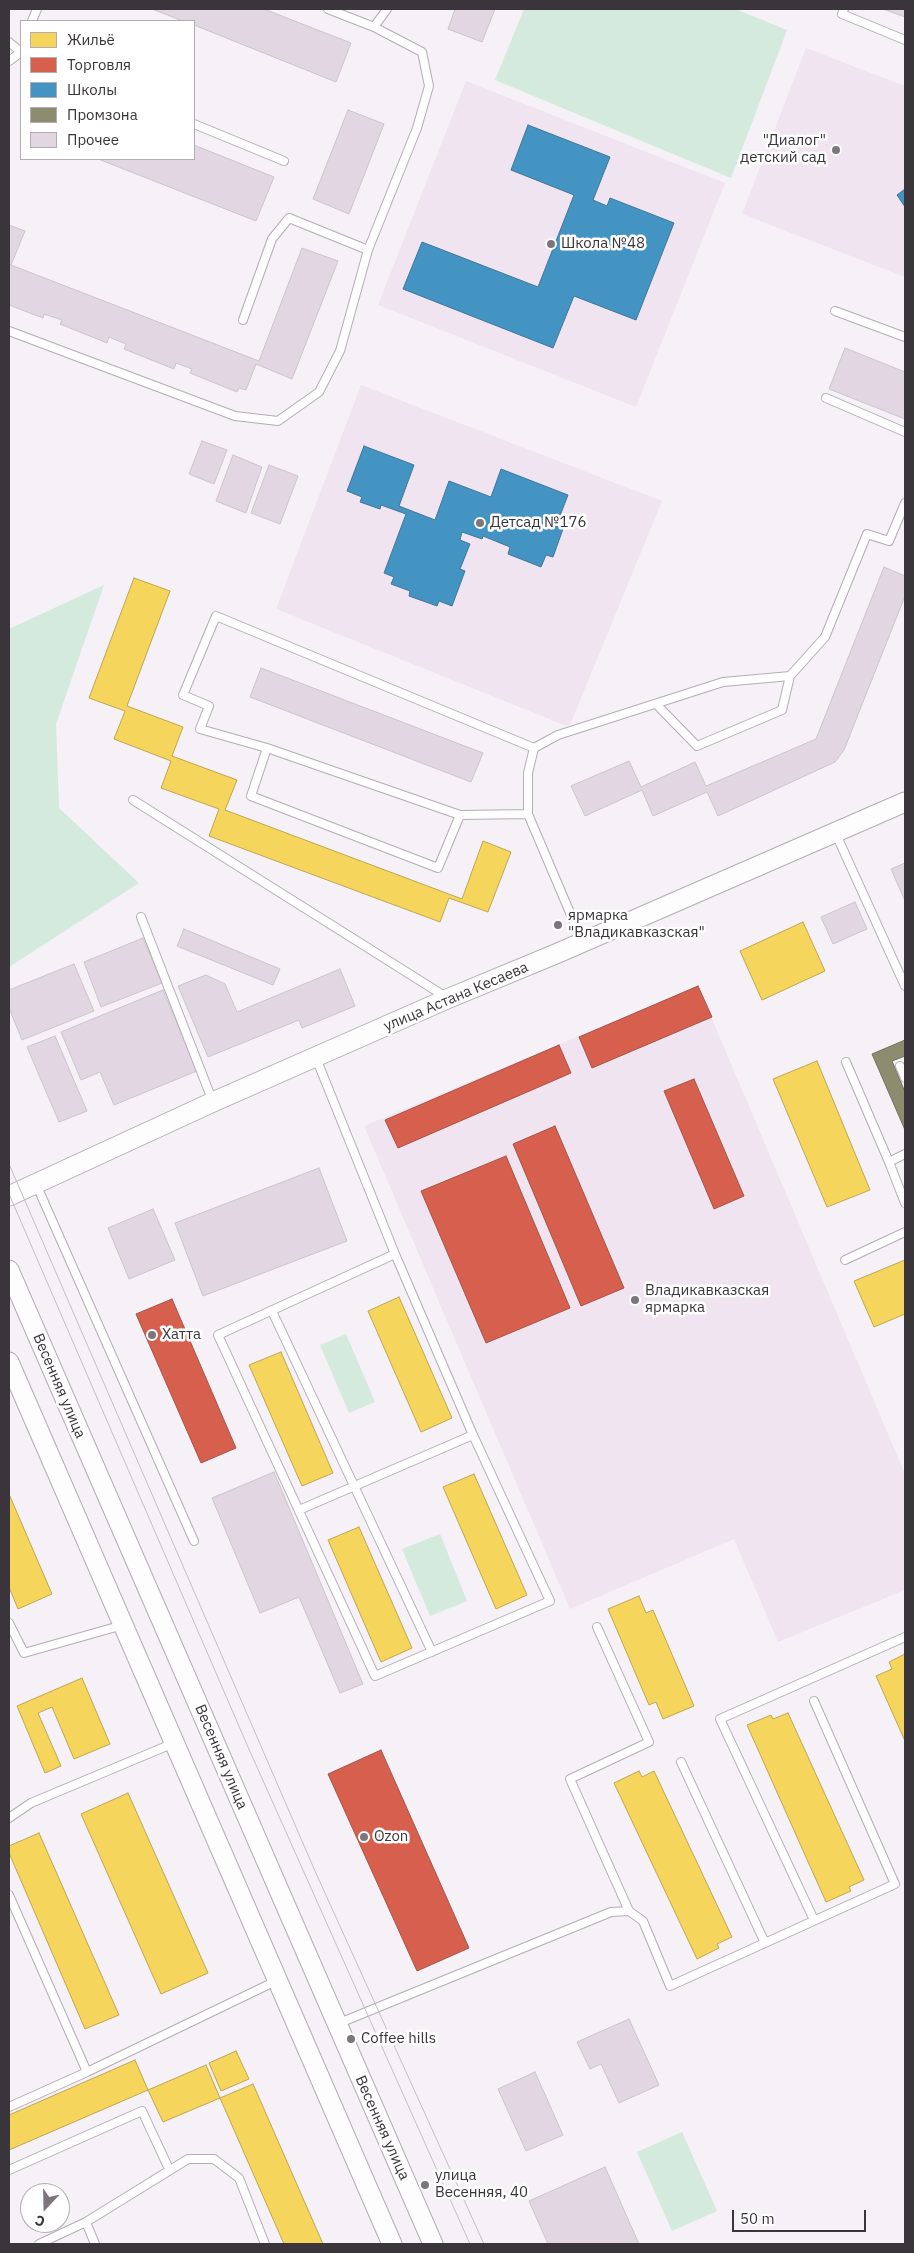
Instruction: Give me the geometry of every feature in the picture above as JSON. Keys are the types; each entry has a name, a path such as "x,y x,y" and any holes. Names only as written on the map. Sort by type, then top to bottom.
{"street":[{"name":"улица Астана Кесаева","path":"9,1196 213,1102 447,999 558,953 905,802"},
{"name":"Весенняя улица","path":"9,1270 433,2244"},
{"path":"9,1362 392,2244"}],"lane":[{"path":"9,332 235,416 278,421 319,392 340,351 368,250 417,128 430,86 422,52 374,27 328,9"},
{"path":"374,27 387,9"},
{"path":"844,9 842,14 905,40"},
{"path":"9,42 20,51"},
{"path":"9,61 20,53"},
{"path":"195,124 284,161"},
{"path":"243,320 272,239 289,218 368,250"},
{"path":"835,311 905,337"},
{"path":"826,398 905,432"},
{"path":"657,705 697,746 782,710 790,676 825,638 867,534 889,542 905,503"},
{"path":"528,814 460,815 267,748 200,729 209,706 183,694 216,616 534,748"},
{"path":"582,941 528,814 528,773 534,748 558,735 657,705 723,682 790,676"},
{"path":"267,748 251,796 438,868 460,815"},
{"path":"133,800 447,999"},
{"path":"836,832 905,986"},
{"path":"140,918 213,1102"},
{"path":"316,1058 395,1254 474,1436 550,1601 376,1676 218,1335 395,1254"},
{"path":"846,1062 905,1203"},
{"path":"900,1066 905,1078"},
{"path":"889,1162 905,1154"},
{"path":"36,1184 194,1541"},
{"path":"845,1260 905,1232"},
{"path":"272,1311 432,1652"},
{"path":"299,1510 474,1436"},
{"path":"9,1623 24,1653 123,1624"},
{"path":"597,1627 649,1742 570,1779 629,1911 643,1921 670,1986 895,1884 814,1701"},
{"path":"814,1920 720,1719 905,1637"},
{"path":"9,1818 31,1803 174,1744"},
{"path":"681,1762 765,1943"},
{"path":"9,1894 87,2072"},
{"path":"337,2024 611,1912 629,1911"},
{"path":"9,2107 87,2072 278,1980"},
{"path":"9,2170 142,2110 169,2169"},
{"path":"39,2244 86,2222 188,2159 214,2159 239,2178 265,2244"},
{"path":"86,2222 95,2244"}],"shaded area":[{"name":"\"Диалог\" детский сад","path":"806,48 905,86 905,277 742,214"},
{"name":"Школа №48","path":"466,81 725,183 636,407 378,305"},
{"path":"361,385 662,501 570,725 564,725 276,609"},
{"name":"Владикавказская ярмарка","path":"698,986 905,1474 905,1590 778,1642 734,1539 570,1609 364,1126"}],"green space":[{"path":"524,9 735,9 787,30 731,178 495,80"},
{"path":"104,585 56,724 59,808 139,883 9,967 9,629"},
{"path":"346,1334 375,1402 349,1413 320,1345"},
{"path":"440,1534 467,1601 430,1616 402,1549"},
{"path":"682,2132 717,2211 672,2231 637,2152"}],"building: Жильё":[{"path":"134,578 170,591 127,706 183,727 172,756 237,780 225,810 462,899 483,841 511,852 488,912 449,898 440,922 209,836 219,809 161,788 171,761 114,739 125,711 89,698"},
{"path":"803,922 825,971 762,1000 740,951"},
{"path":"817,1061 870,1190 827,1207 773,1079"},
{"path":"905,1260 905,1314 874,1327 854,1281"},
{"path":"399,1297 452,1418 421,1432 368,1311"},
{"path":"281,1352 333,1473 302,1486 249,1365"},
{"path":"474,1474 527,1595 496,1609 443,1487"},
{"path":"9,1494 52,1594 18,1609 9,1587"},
{"path":"359,1527 412,1648 381,1662 328,1540"},
{"path":"639,1596 646,1613 653,1610 694,1706 663,1719 656,1702 649,1705 608,1609"},
{"path":"905,1654 905,1741 876,1676 892,1669 889,1662"},
{"path":"82,1678 110,1744 74,1759 52,1707 38,1713 61,1766 45,1773 17,1706"},
{"path":"788,1713 864,1880 849,1887 851,1891 826,1902 747,1725 771,1715 773,1719"},
{"path":"639,1771 642,1777 654,1771 732,1937 717,1944 719,1948 697,1959 614,1783"},
{"path":"128,1793 208,1973 161,1994 81,1814"},
{"path":"39,1833 119,2015 85,2029 9,1853 9,1846"},
{"path":"236,2051 249,2079 221,2091 209,2063"},
{"path":"135,2060 148,2090 9,2150 9,2115"},
{"path":"206,2065 220,2098 163,2122 148,2090"},
{"path":"253,2084 323,2244 284,2244 220,2098"}],"building: Торговля":[{"path":"698,986 712,1017 592,1068 579,1037"},
{"path":"559,1045 571,1073 398,1148 385,1120"},
{"path":"694,1079 744,1196 714,1209 664,1091"},
{"path":"555,1126 624,1288 581,1306 513,1144"},
{"path":"506,1156 570,1308 486,1343 421,1191"},
{"path":"172,1299 236,1448 201,1463 136,1314"},
{"path":"381,1750 469,1948 417,1971 328,1774"}],"building: Школы":[{"path":"528,125 610,157 593,200 607,206 610,198 674,223 636,320 574,296 553,348 403,289 422,242 538,287 574,195 511,170"},
{"path":"905,189 905,207 897,195"},
{"name":"Детсад №176","path":"364,446 414,465 399,506 435,520 449,481 491,497 501,469 568,495 556,526 563,529 553,557 546,555 541,567 508,554 510,547 483,536 482,539 462,532 460,540 470,544 460,569 465,571 452,606 439,601 437,606 409,596 410,591 391,584 394,577 384,573 406,514 381,505 380,509 360,502 362,497 347,491"}],"building: Промзона":[{"path":"905,1040 905,1056 892,1061 905,1092 905,1130 872,1054"}],"building: Прочее":[{"path":"152,9 264,9 351,43 336,82 195,25 195,20 180,20"},
{"path":"455,9 495,9 482,42 448,29"},
{"path":"883,9 905,9 905,17"},
{"path":"348,110 384,124 349,214 313,199"},
{"path":"195,145 274,177 256,221 101,160 195,160"},
{"path":"9,225 25,231 11,265 259,361 302,248 338,261 292,379 256,364 246,390 239,388 237,392 190,373 192,369 176,363 174,369 124,349 126,344 109,337 107,343 60,324 62,320 44,314 43,318 9,305"},
{"path":"845,348 905,372 905,419 829,389"},
{"path":"202,441 227,450 214,484 189,474"},
{"path":"233,455 262,467 246,513 216,501"},
{"path":"269,465 298,476 280,524 251,513"},
{"path":"884,567 905,576 905,596 844,750 835,762 718,816 707,792 653,816 642,790 585,816 571,786 629,761 641,787 695,762 706,786 816,739"},
{"path":"261,668 483,753 471,782 250,697"},
{"path":"905,863 905,901 891,869"},
{"path":"855,902 867,929 833,944 821,917"},
{"path":"184,929 280,969 273,985 177,946"},
{"path":"143,938 162,983 101,1007 84,962"},
{"path":"74,964 94,1011 22,1040 9,1008 9,990"},
{"path":"340,969 355,1006 302,1028 299,1020 208,1057 178,986 206,975 225,984 237,1012"},
{"path":"163,990 197,1071 114,1105 100,1072 81,1080 61,1032"},
{"path":"55,1036 87,1111 59,1122 27,1047"},
{"path":"319,1168 347,1241 203,1296 175,1223"},
{"path":"153,1209 175,1260 129,1279 108,1228"},
{"path":"274,1472 363,1684 340,1693 299,1597 260,1613 212,1498"},
{"path":"629,2019 659,2085 619,2103 601,2064 590,2069 577,2042"},
{"path":"535,2072 563,2135 526,2151 498,2089"},
{"path":"605,2167 639,2244 548,2244 529,2201"}],"tram line":[{"path":"9,1164 315,1871 484,2244"},
{"path":"9,1194 248,1747 470,2244"}],"place":[{"name":"\"Диалог\" детский сад","path":"836,150"},
{"name":"Школа №48","path":"551,244"},
{"name":"Детсад №176","path":"480,523"},
{"name":"ярмарка \"Владикавказская\"","path":"558,925"},
{"name":"Владикавказская ярмарка","path":"635,1300"},
{"name":"Хатта","path":"152,1335"},
{"name":"Ozon","path":"364,1837"},
{"name":"Coffee hills","path":"351,2039"},
{"name":"улица Весенняя, 40","path":"425,2185"}]}
